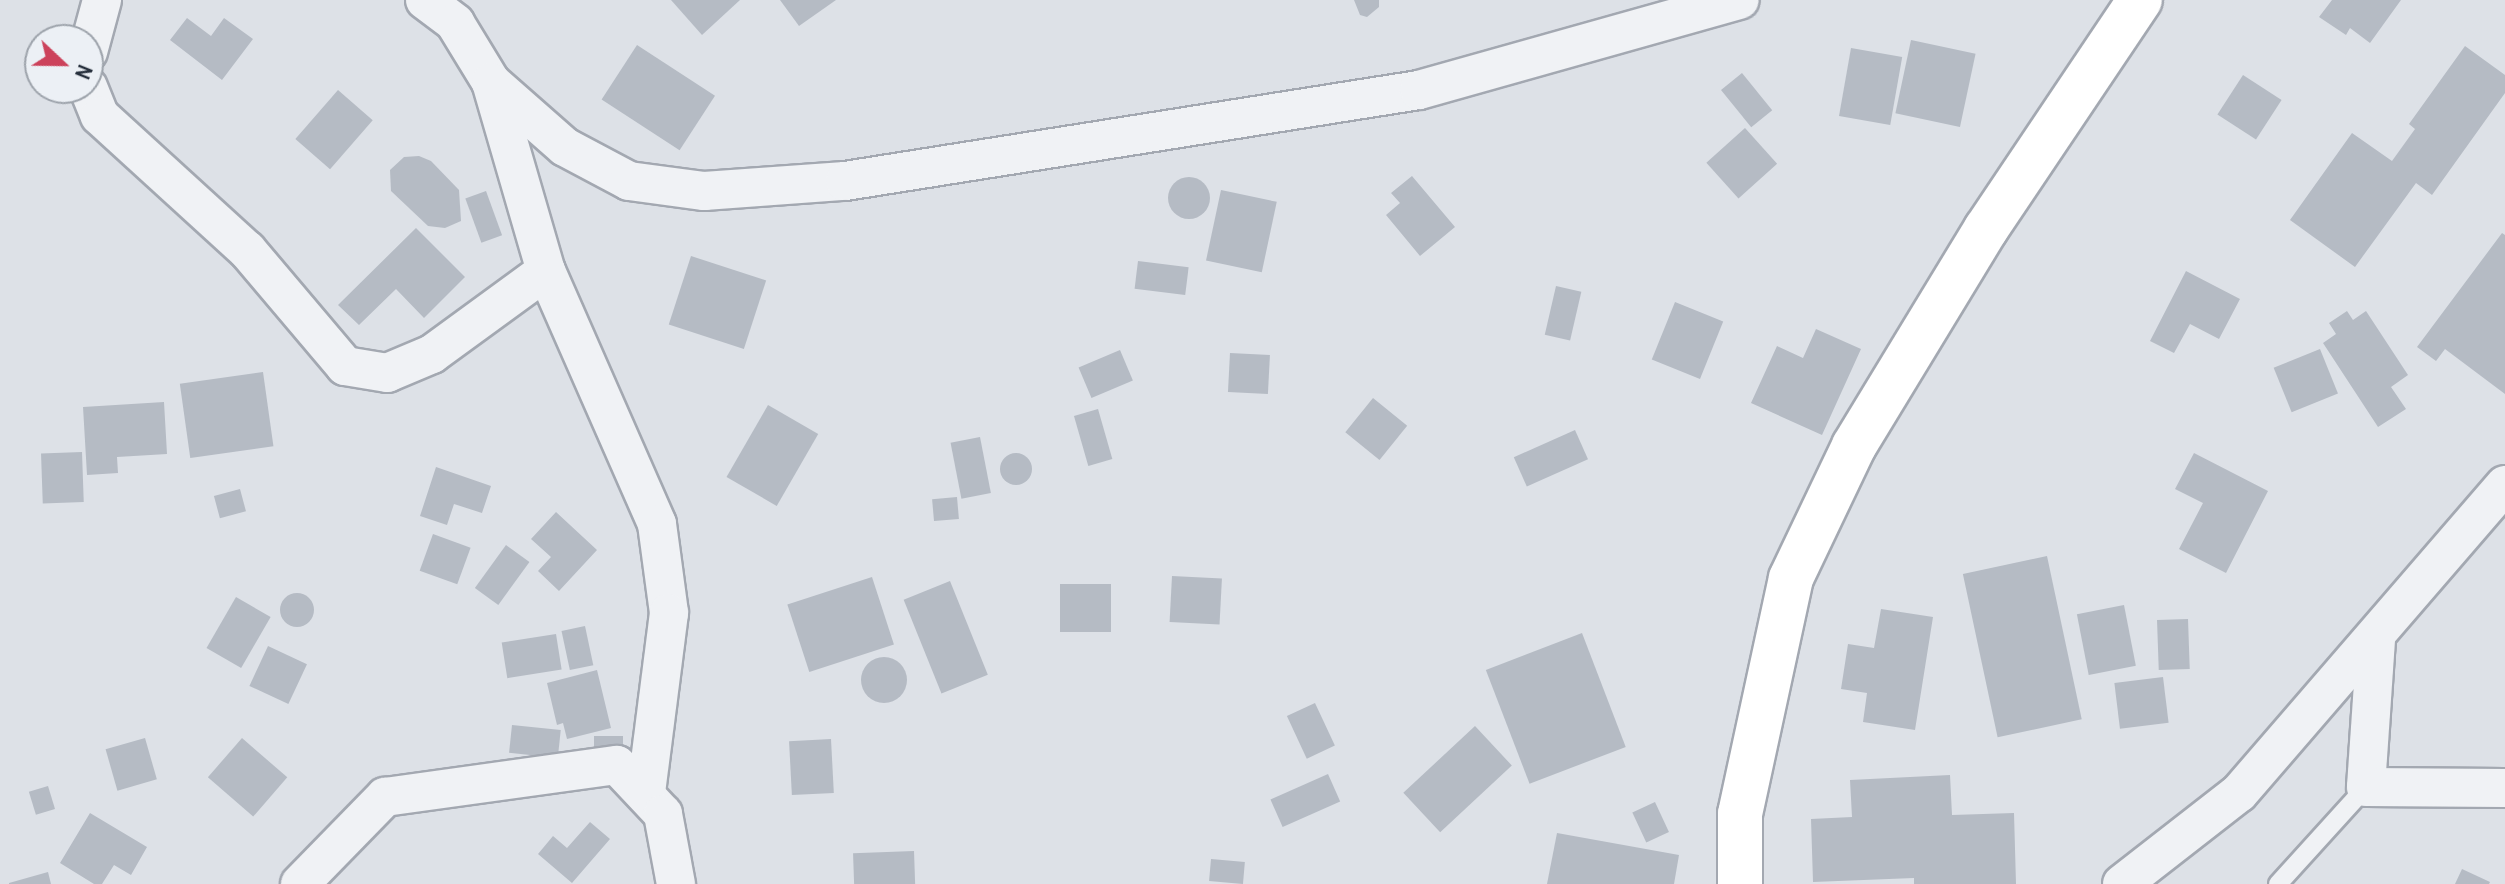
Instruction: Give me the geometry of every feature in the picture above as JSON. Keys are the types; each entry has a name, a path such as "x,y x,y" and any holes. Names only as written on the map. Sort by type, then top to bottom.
{"street":[{"path":"96,24 102,0"},
{"path":"425,0 468,12 546,271 657,524 667,569 667,649 646,792"},
{"path":"491,82 565,147 629,181 720,190 845,181 1419,90 1740,0"},
{"path":"1740,884 1740,814 1791,578 1854,446 1986,229 2140,0"},
{"path":"95,104 100,116 247,250 345,366 387,373 432,354 546,271"},
{"path":"2122,884 2239,793 2376,640 2505,485"},
{"path":"2376,640 2366,787 2505,788"},
{"path":"300,884 385,797 617,765 646,792 663,814 676,884"}],"lane":[{"path":"2278,884 2366,787"}],"building":[{"path":"671,0 740,0 702,35"},
{"path":"780,0 836,0 799,26"},
{"path":"1354,0 1379,0 1379,7 1367,17 1360,15"},
{"path":"2332,0 2401,0 2370,43 2350,28 2346,35 2319,17"},
{"path":"187,18 211,36 224,18 253,39 222,80 170,40"},
{"path":"1911,40 1976,54 1960,127 1895,113"},
{"path":"637,45 715,96 680,150 602,100"},
{"path":"2465,46 2505,75 2505,93 2432,195 2416,183 2355,267 2290,220 2352,133 2392,161 2415,129 2409,124"},
{"path":"1851,48 1902,57 1890,125 1839,116"},
{"path":"1742,73 1772,110 1751,127 1721,90"},
{"path":"2243,75 2282,100 2256,139 2217,114"},
{"path":"338,90 373,120 330,169 295,139"},
{"path":"1745,128 1777,164 1738,198 1706,163"},
{"path":"419,156 431,161 459,190 461,221 445,228 428,226 391,191 390,170 404,157"},
{"path":"1412,176 1455,227 1420,256 1386,215 1400,203 1391,193"},
{"path":"1189,177 1204,183 1210,198 1204,213 1189,219 1174,213 1168,198 1174,183"},
{"path":"1221,190 1277,202 1262,272 1206,260"},
{"path":"486,191 502,235 481,243 465,199"},
{"path":"416,228 465,277 424,318 396,289 359,325 338,305"},
{"path":"2502,233 2505,235 2505,394 2445,349 2436,361 2417,347"},
{"path":"691,256 766,280 744,349 669,324"},
{"path":"1138,261 1189,267 1185,295 1135,289"},
{"path":"2186,271 2240,299 2219,339 2190,324 2174,353 2150,341"},
{"path":"1556,286 1581,292 1570,341 1545,335"},
{"path":"1675,302 1723,321 1700,379 1652,359"},
{"path":"2347,311 2353,320 2366,311 2408,375 2391,387 2406,409 2378,427 2323,343 2336,334 2329,323"},
{"path":"1816,329 1861,349 1822,435 1751,403 1777,346 1803,358"},
{"path":"2320,349 2338,394 2292,412 2274,368"},
{"path":"1120,350 1133,380 1091,398 1079,368"},
{"path":"1230,353 1270,355 1268,394 1228,392"},
{"path":"263,372 273,446 190,458 180,384"},
{"path":"1373,398 1407,426 1380,460 1345,432"},
{"path":"164,402 167,454 117,457 118,473 87,475 83,407"},
{"path":"768,405 818,434 777,506 726,477"},
{"path":"1098,409 1112,459 1088,466 1074,416"},
{"path":"1575,430 1588,459 1527,486 1514,457"},
{"path":"980,437 991,493 961,499 951,443"},
{"path":"82,452 84,502 43,503 41,453"},
{"path":"1016,453 1028,457 1032,469 1028,481 1016,485 1004,481 1000,469 1004,457"},
{"path":"2194,453 2268,491 2226,573 2179,549 2203,503 2175,489"},
{"path":"436,467 491,486 482,513 454,504 447,525 420,516"},
{"path":"240,489 246,511 220,518 214,496"},
{"path":"957,497 959,519 934,521 932,499"},
{"path":"556,512 597,550 559,591 538,571 551,557 531,539"},
{"path":"433,534 471,548 457,584 420,571"},
{"path":"506,545 529,562 498,605 475,588"},
{"path":"2047,556 2082,719 1998,737 1963,574"},
{"path":"1172,576 1222,579 1220,625 1170,622"},
{"path":"872,577 894,645 809,672 787,605"},
{"path":"950,581 988,675 941,693 904,600"},
{"path":"1060,584 1111,584 1111,632 1060,632"},
{"path":"297,593 309,598 314,610 309,622 297,627 285,622 280,610 285,598"},
{"path":"236,597 271,617 241,668 206,648"},
{"path":"2124,605 2136,666 2089,675 2077,614"},
{"path":"1881,609 1933,617 1915,730 1863,722 1867,693 1841,689 1848,644 1874,648"},
{"path":"2188,619 2190,669 2159,670 2157,620"},
{"path":"585,626 593,665 570,670 562,631"},
{"path":"1582,633 1626,747 1530,784 1486,670"},
{"path":"556,634 562,670 507,678 502,643"},
{"path":"268,646 307,664 288,704 249,686"},
{"path":"884,657 900,664 907,680 900,696 884,703 868,696 861,680 868,664"},
{"path":"597,670 611,728 567,739 563,723 557,725 547,683"},
{"path":"2163,677 2169,723 2120,729 2114,683"},
{"path":"1315,703 1335,746 1307,759 1287,716"},
{"path":"512,725 561,730 558,758 509,753"},
{"path":"1475,726 1512,765 1440,832 1403,793"},
{"path":"594,736 623,736 623,760 594,760"},
{"path":"145,738 157,779 117,791 106,749"},
{"path":"242,738 287,777 253,817 208,777"},
{"path":"831,739 834,793 792,795 789,741"},
{"path":"1328,774 1340,801 1283,827 1270,800"},
{"path":"1950,775 1952,815 2014,813 2016,884 1914,884 1914,878 1813,882 1811,819 1852,817 1850,780"},
{"path":"48,786 55,809 36,815 29,792"},
{"path":"1655,802 1669,832 1646,842 1632,813"},
{"path":"90,813 147,847 131,875 114,865 102,884 94,884 60,863"},
{"path":"590,822 610,839 572,883 538,854 553,836 567,848"},
{"path":"1557,833 1679,855 1674,884 1547,884"},
{"path":"914,851 915,884 854,884 853,853"},
{"path":"1211,859 1245,862 1243,884 1209,881"},
{"path":"2462,869 2490,882 2489,884 2455,884"},
{"path":"48,872 51,884 9,884 9,883"}]}
